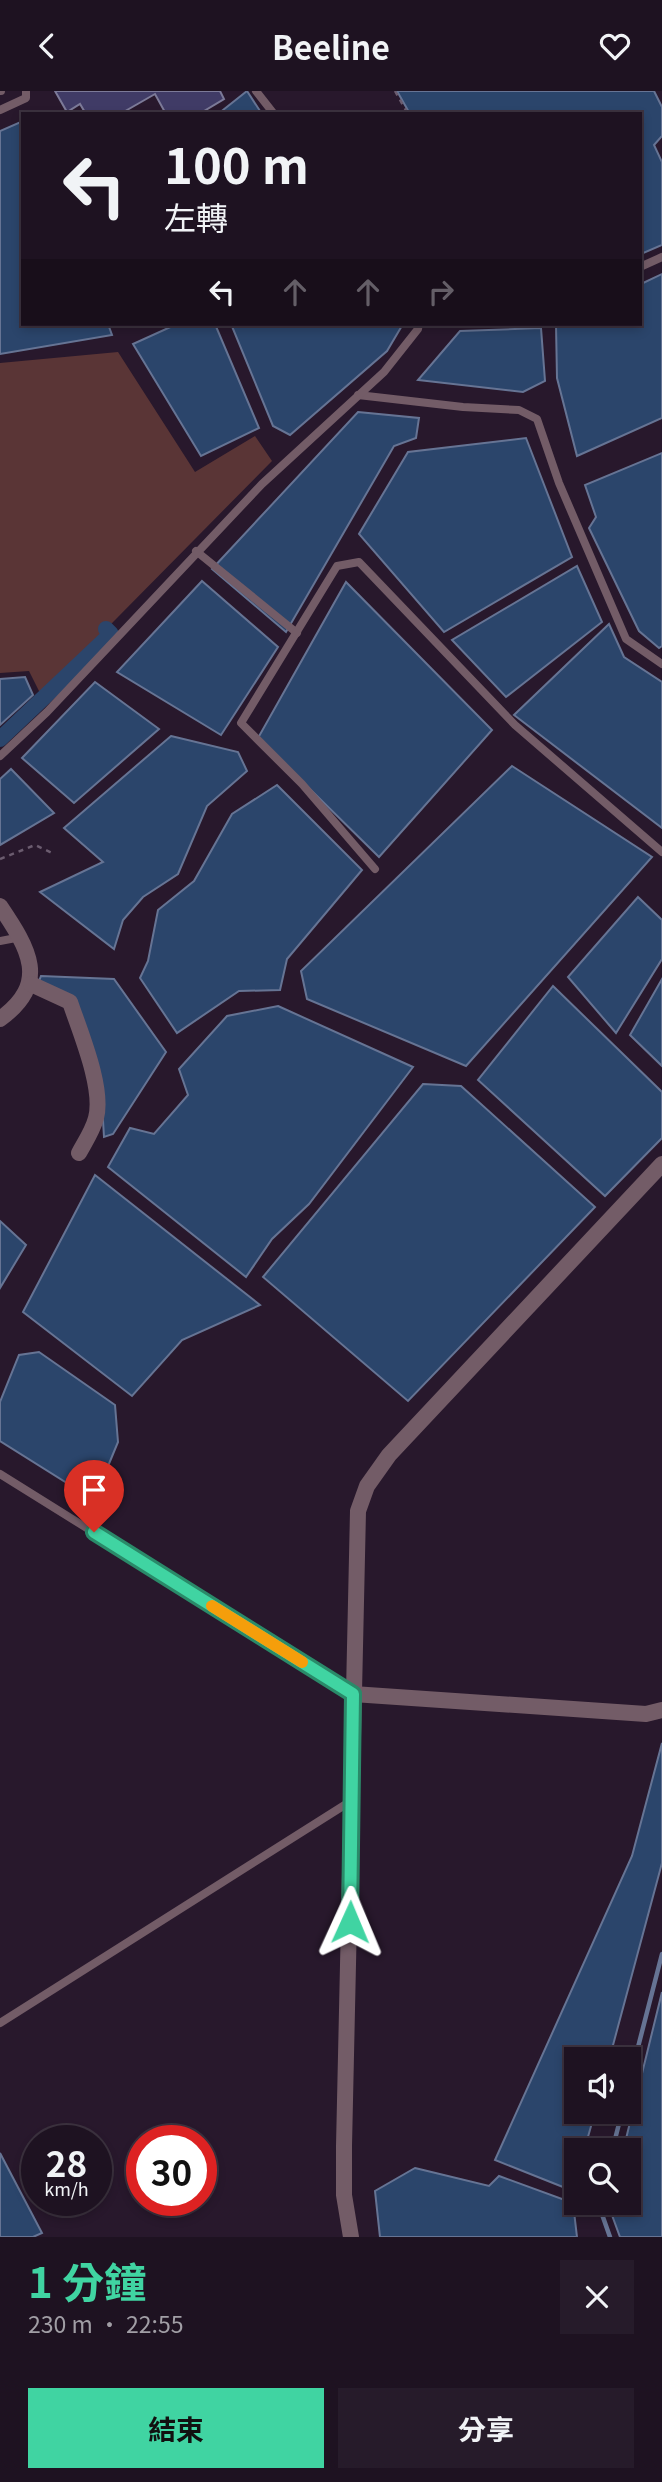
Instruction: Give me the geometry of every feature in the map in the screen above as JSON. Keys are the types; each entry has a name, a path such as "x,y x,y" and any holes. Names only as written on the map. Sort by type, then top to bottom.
{"street":[{"path":"0,906 21,937 31,973 31,984 23,999 0,1019"},
{"path":"31,984 70,1002 87,1050 96,1083 97,1118 79,1153"},
{"path":"351,2237 344,2195 344,2170 358,1511 367,1486 389,1455 662,1164"},
{"path":"353,1694 646,1714 662,1710"}],"lane":[{"path":"0,110 26,99 26,91"},
{"path":"256,91 272,112"},
{"path":"642,266 662,257"},
{"path":"0,756 121,635 196,551 262,484 384,372 419,326"},
{"path":"358,395 463,407 519,410 537,419 559,483 626,639 662,664"},
{"path":"196,551 297,633"},
{"path":"375,869 302,784 241,723 337,566 359,562 515,725 662,852"},
{"path":"0,941 21,937"},
{"path":"0,1473 353,1694"},
{"path":"0,2023 351,1801"}],"path":[{"path":"395,91 407,112"},
{"path":"0,859 35,845 52,853"}],"shaded area":[{"path":"118,352 195,472 255,436 272,461 41,695 29,671 0,673 0,363"}],"water":[{"path":"247,91 261,112 221,112"},
{"path":"397,91 654,91 662,107 662,136 654,145 662,162 662,245 642,254 642,112 409,112"},
{"path":"21,122 21,326 109,326 112,335 0,354 0,131"},
{"path":"662,274 662,418 577,456 557,378 556,326 642,326 642,284"},
{"path":"173,326 216,326 259,428 201,456 133,344"},
{"path":"232,326 402,326 387,351 290,435 273,426"},
{"path":"541,328 545,381 523,392 418,380 460,331"},
{"path":"358,412 419,418 416,438 394,446 286,632 212,569"},
{"path":"526,438 572,557 444,632 359,534 408,452"},
{"path":"662,453 662,646 659,648 639,631 589,528 596,517 585,485"},
{"path":"577,566 602,622 506,697 452,640"},
{"path":"202,581 278,647 221,735 117,672"},
{"path":"346,582 492,730 379,857 258,738"},
{"path":"609,624 624,657 662,682 662,828 514,715"},
{"path":"25,677 33,695 0,725 0,679"},
{"path":"95,682 159,729 74,803 22,758"},
{"path":"171,736 238,752 247,771 207,806 178,874 143,897 123,920 114,949 40,892 103,862 64,828"},
{"path":"512,766 652,857 466,1066 307,999 301,971"},
{"path":"11,769 54,813 0,845 0,779"},
{"path":"277,785 362,870 287,959 280,990 239,991 177,1033 140,978 148,961 158,910 194,881 232,814"},
{"path":"638,897 662,920 662,959 616,1033 568,977"},
{"path":"41,976 114,979 166,1052 113,1134 104,1137 102,1104 74,1015 38,984"},
{"path":"662,979 662,1066 630,1035"},
{"path":"553,986 662,1092 662,1138 605,1196 478,1080"},
{"path":"278,1006 413,1067 309,1204 272,1239 246,1277 108,1167 130,1128 154,1134 188,1095 179,1069 227,1016"},
{"path":"423,1084 461,1086 595,1207 408,1401 263,1277"},
{"path":"95,1175 260,1305 182,1340 132,1396 23,1312"},
{"path":"0,1221 26,1245 0,1288"},
{"path":"39,1352 115,1405 118,1442 94,1500 0,1441 0,1402 19,1355"},
{"path":"662,1743 662,1863 612,2047 564,2047 564,2124 592,2124 588,2138 564,2138 564,2187 495,2160 632,1856"},
{"path":"662,1992 662,2237 620,2237 612,2215 641,2215 641,2138 626,2138 630,2124 641,2124 641,2078"},
{"path":"0,2153 21,2193 21,2216 33,2216 42,2233 33,2237 0,2237"},
{"path":"415,2168 489,2186 499,2176 564,2200 564,2215 574,2215 577,2237 380,2237 375,2191"}],"building":[{"path":"55,91 220,91 224,99 202,112 165,112 155,94 124,112 85,112 80,104 67,112"}],"waterway":[{"path":"0,739 111,634 106,629"},
{"path":"638,2047 662,1954"},
{"path":"615,2138 619,2124"},
{"path":"602,2215 610,2237"}],"slow traffic":[{"path":"212,1606 302,1662"}],"route":[{"path":"94,1532 353,1694 350,1922"}]}
